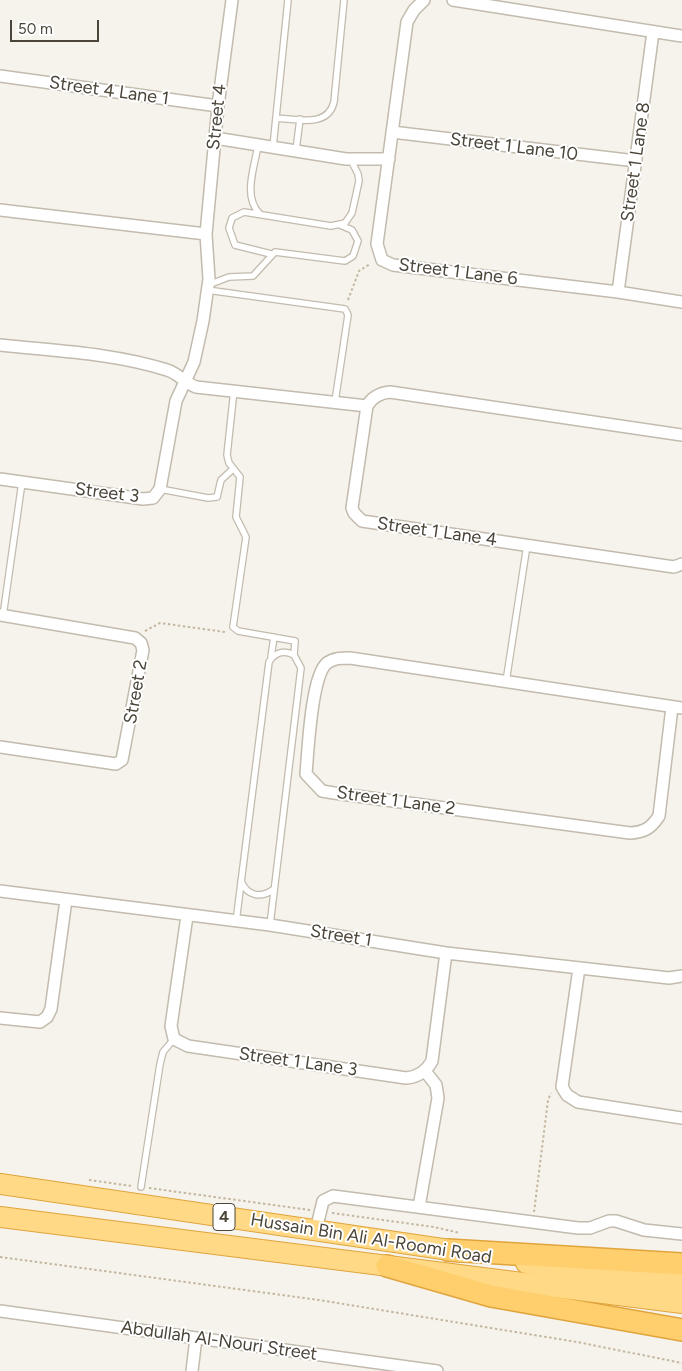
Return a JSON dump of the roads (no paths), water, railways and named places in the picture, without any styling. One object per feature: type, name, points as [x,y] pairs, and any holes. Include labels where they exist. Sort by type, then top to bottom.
[{"type":"highway","name":"Hussain Bin Ali Al-Roomi Road","points":[[0,1184],[318,1221],[448,1250],[576,1271],[682,1284]]},
{"type":"highway","name":"Hussain Bin Ali Al-Roomi Road","points":[[0,1217],[682,1302]]},
{"type":"highway","points":[[448,1250],[682,1264]]},
{"type":"highway","points":[[388,1266],[491,1296],[681,1330]]},
{"type":"street","name":"Street 4","points":[[183,382],[194,362],[208,287],[206,234],[218,106],[232,0]]},
{"type":"street","points":[[453,0],[682,36]]},
{"type":"street","name":"Street 1 Lane 6","points":[[421,1],[408,22],[377,244],[382,260],[393,265],[618,292],[682,302]]},
{"type":"street","name":"Street 1 Lane 8","points":[[618,292],[653,32]]},
{"type":"street","name":"Street 4 Lane 1","points":[[0,76],[218,106]]},
{"type":"street","name":"Street 1 Lane 10","points":[[392,132],[636,161]]},
{"type":"street","points":[[215,138],[351,159],[389,159]]},
{"type":"street","points":[[0,210],[206,234]]},
{"type":"street","points":[[0,345],[131,361],[169,370],[183,382],[196,387],[368,406],[375,397],[390,392],[682,435]]},
{"type":"street","name":"Street 3","points":[[0,479],[143,499],[153,498],[160,489],[176,401],[183,382]]},
{"type":"street","name":"Street 1 Lane 4","points":[[368,406],[352,508],[357,518],[362,521],[674,567],[682,564]]},
{"type":"street","name":"Street 2","points":[[0,747],[116,764],[122,760],[143,650],[141,643],[135,638],[2,616]]},
{"type":"street","name":"Street 1 Lane 2","points":[[336,658],[350,658],[677,708],[659,816],[653,826],[643,832],[620,831],[322,791],[306,774],[312,712],[320,672],[326,664],[336,658]]},
{"type":"street","name":"Street 1","points":[[0,890],[187,916],[270,925],[446,953],[669,978],[682,976]]},
{"type":"street","points":[[0,1018],[40,1022],[47,1017],[51,1009],[66,900]]},
{"type":"street","points":[[174,1039],[172,1026],[187,916]]},
{"type":"street","points":[[419,1207],[438,1098],[436,1085],[425,1071],[434,1055],[446,953]]},
{"type":"street","points":[[579,968],[562,1088],[567,1095],[578,1102],[682,1118]]},
{"type":"street","name":"Street 1 Lane 3","points":[[174,1039],[188,1046],[406,1078],[419,1075],[425,1071]]},
{"type":"street","points":[[318,1221],[324,1200],[329,1196],[584,1228],[616,1221],[644,1230],[682,1234]]},
{"type":"street","name":"Abdullah Al-Nouri Street","points":[[0,1311],[196,1338],[370,1366],[437,1371]]},
{"type":"street","points":[[192,1371],[196,1338]]},
{"type":"lane","points":[[273,146],[288,0]]},
{"type":"lane","points":[[276,118],[321,119],[327,116],[333,107],[344,0]]},
{"type":"lane","points":[[296,150],[300,119]]},
{"type":"lane","points":[[258,144],[250,193],[254,206],[260,214]]},
{"type":"lane","points":[[340,225],[350,217],[359,181],[351,159]]},
{"type":"lane","points":[[244,212],[331,226],[340,225],[352,230],[358,241],[353,256],[345,261],[280,251],[271,254],[240,248],[235,245],[231,238],[230,222],[236,214],[244,212]]},
{"type":"lane","points":[[208,287],[229,276],[253,276],[271,254]]},
{"type":"lane","points":[[208,287],[345,308],[348,315],[335,402]]},
{"type":"lane","points":[[234,390],[228,455],[241,481],[236,521],[246,537],[233,623],[236,630],[295,641],[294,655],[300,668],[270,925]]},
{"type":"lane","points":[[160,489],[208,498],[216,497],[221,480],[233,468]]},
{"type":"lane","points":[[2,616],[22,482]]},
{"type":"lane","points":[[506,682],[527,545]]},
{"type":"lane","points":[[236,922],[268,662],[271,658],[274,637]]},
{"type":"lane","points":[[271,658],[280,652],[294,655]]},
{"type":"lane","points":[[241,881],[247,891],[258,895],[264,895],[274,889]]},
{"type":"lane","points":[[141,1187],[160,1064],[163,1052],[174,1039]]}]
